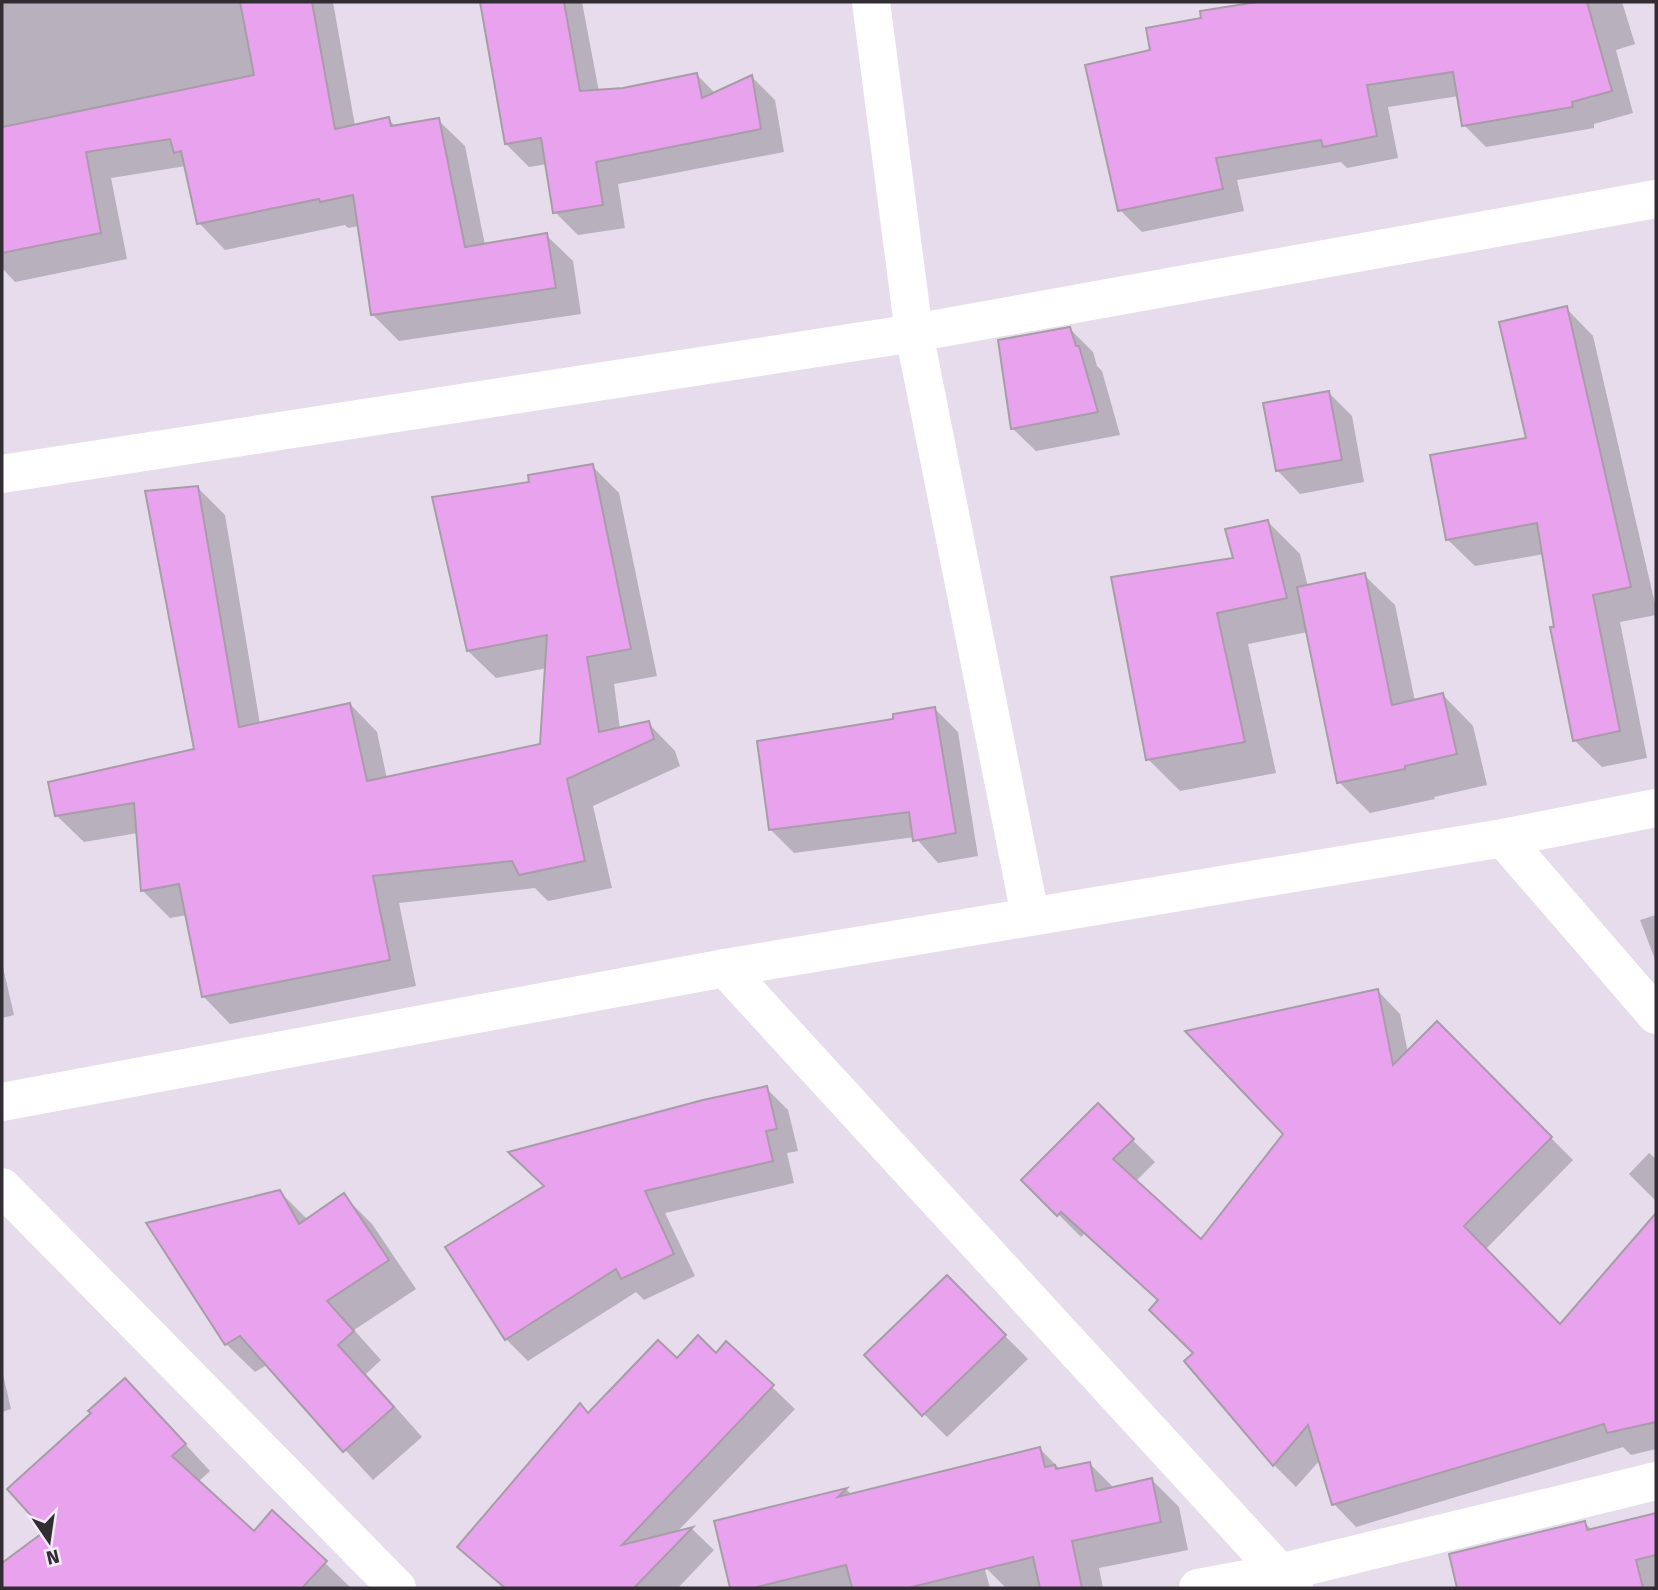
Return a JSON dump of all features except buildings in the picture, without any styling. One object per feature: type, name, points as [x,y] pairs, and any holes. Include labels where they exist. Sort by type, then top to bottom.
[{"type":"street","points":[[871,2],[914,333],[1030,915]]},
{"type":"street","points":[[2,474],[914,333],[1656,199]]},
{"type":"street","points":[[2,1102],[725,968],[1503,838],[1656,808]]},
{"type":"street","points":[[1503,838],[1656,1015]]},
{"type":"street","points":[[725,968],[1286,1581]]},
{"type":"street","points":[[2,1187],[397,1588]]},
{"type":"street","points":[[1198,1588],[1286,1581],[1656,1481]]}]
